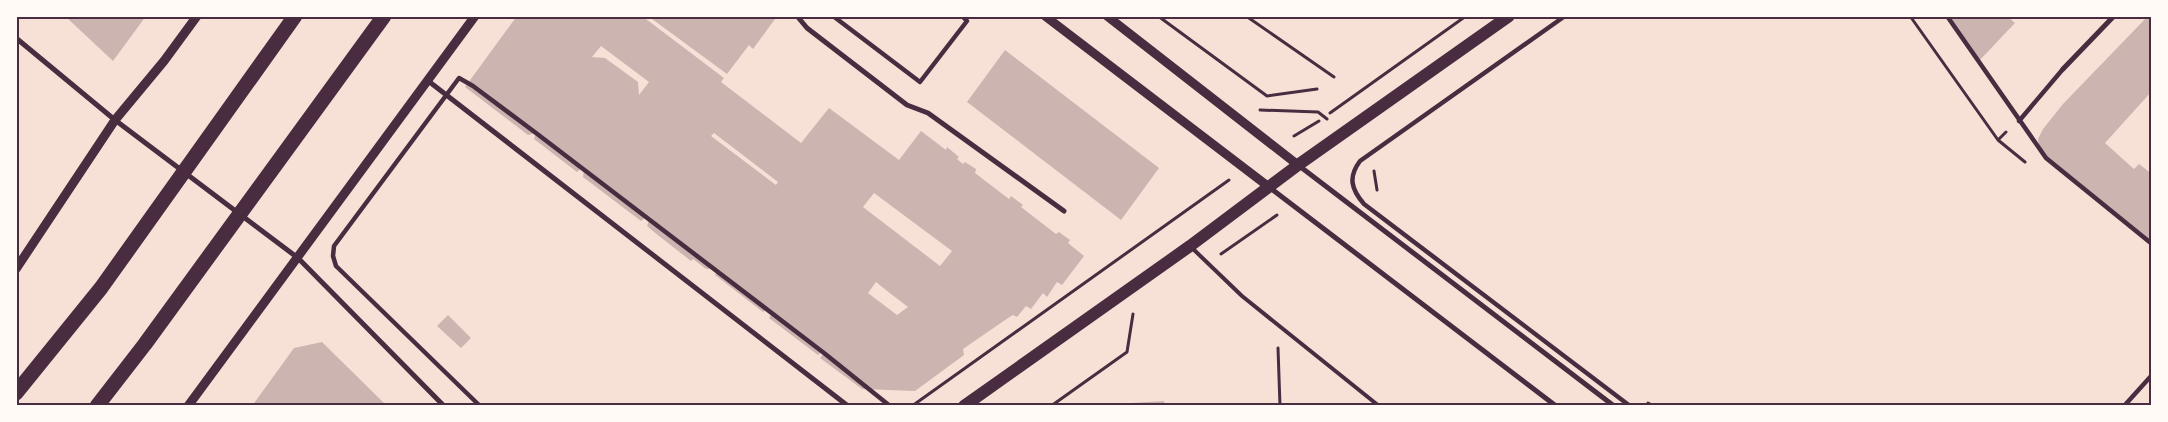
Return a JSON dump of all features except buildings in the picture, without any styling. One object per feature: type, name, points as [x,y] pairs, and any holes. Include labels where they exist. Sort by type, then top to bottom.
[{"type":"highway","points":[[16,393],[101,288],[295,16]]},
{"type":"highway","points":[[97,406],[145,344],[384,16]]},
{"type":"main road","points":[[964,406],[1190,246],[1298,165],[1509,16]]},
{"type":"street","points":[[16,269],[115,120],[164,61],[197,16]]},
{"type":"street","points":[[188,406],[475,16]]},
{"type":"street","points":[[797,16],[807,28],[907,105],[928,113],[1064,211]]},
{"type":"street","points":[[833,16],[920,82],[967,20],[962,16]]},
{"type":"street","points":[[1045,16],[1556,406]]},
{"type":"street","points":[[1107,16],[1298,165],[1614,406]]},
{"type":"street","points":[[1565,16],[1360,161],[1354,170],[1351,183],[1355,194],[1364,204],[1630,406]]},
{"type":"street","points":[[1947,16],[2046,158],[2152,244]]},
{"type":"street","points":[[2019,120],[2063,69],[2114,16]]},
{"type":"street","points":[[16,38],[115,120],[298,258],[444,406]]},
{"type":"street","points":[[480,406],[336,266],[333,256],[334,246],[459,78],[473,86],[824,352],[890,406]]},
{"type":"street","points":[[428,80],[848,406]]},
{"type":"street","points":[[2124,406],[2152,375]]},
{"type":"lane","points":[[1190,246],[1242,296],[1379,406]]},
{"type":"path","points":[[1158,16],[1267,96],[1317,89]]},
{"type":"path","points":[[1246,16],[1334,77]]},
{"type":"path","points":[[1276,148],[1324,117],[1466,16]]},
{"type":"path","points":[[912,406],[1245,168]]},
{"type":"path","points":[[1271,342],[1279,348],[1280,406]]}]
